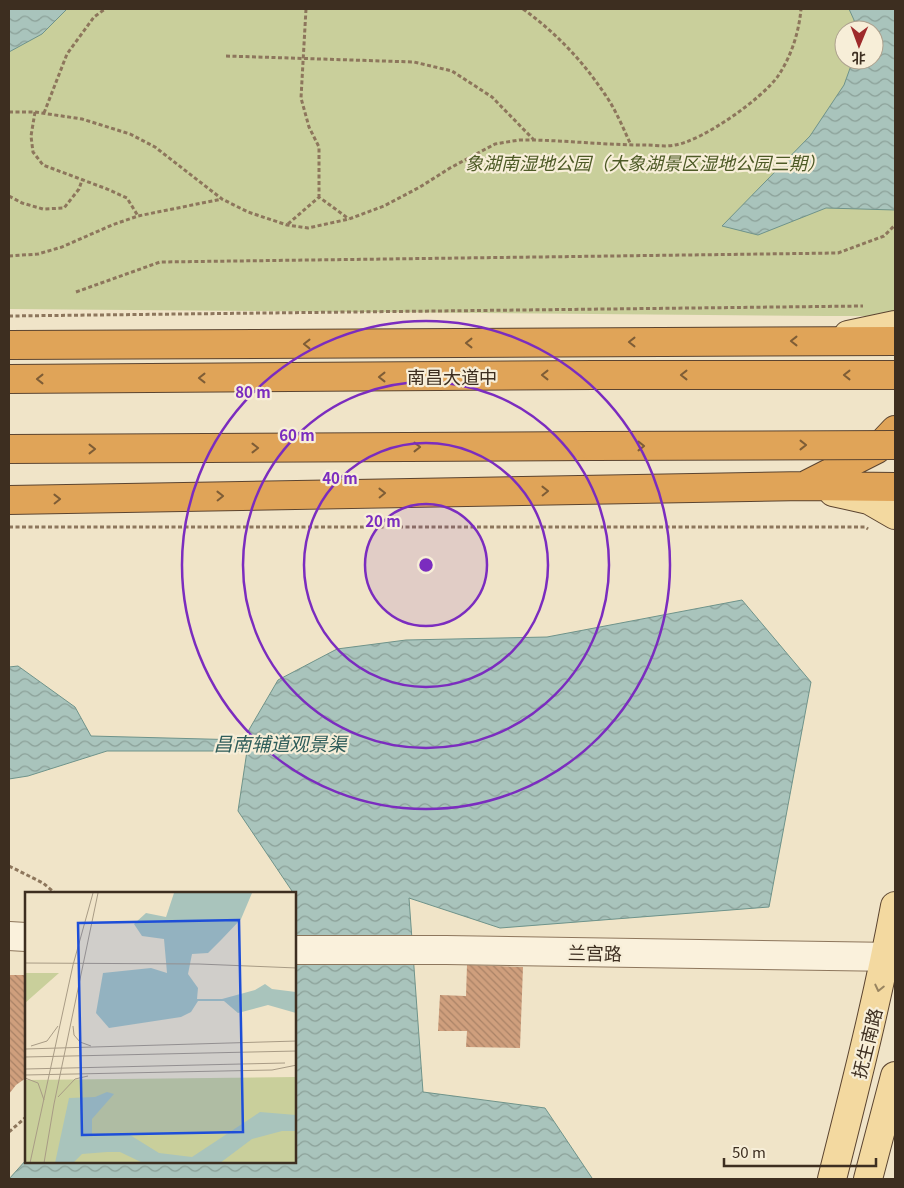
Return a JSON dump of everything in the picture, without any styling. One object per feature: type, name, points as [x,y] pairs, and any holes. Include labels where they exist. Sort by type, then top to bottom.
[{"type":"highway","points":[[823,341],[877,363],[895,381]]},
{"type":"highway","points":[[9,345],[895,341]]},
{"type":"highway","name":"南昌大道中","points":[[9,379],[895,375]]},
{"type":"highway","points":[[804,486],[877,449],[895,430]]},
{"type":"highway","points":[[9,449],[895,445]]},
{"type":"highway","points":[[9,456],[56,449]]},
{"type":"highway","points":[[9,500],[804,486],[895,487]]},
{"type":"main road","points":[[823,341],[895,325]]},
{"type":"main road","points":[[804,486],[869,500],[895,515]]},
{"type":"main road","name":"抚生南路","points":[[832,1179],[870,1026],[891,957],[895,906]]},
{"type":"main road","name":"抚生南路","points":[[868,1179],[895,1076]]},
{"type":"street","points":[[9,936],[25,937]]},
{"type":"street","name":"兰宫路","points":[[296,950],[446,950],[891,957]]},
{"type":"path","points":[[44,113],[67,54],[94,17],[105,9]]},
{"type":"path","points":[[287,225],[319,197],[319,147],[309,127],[301,98],[306,9]]},
{"type":"path","points":[[523,9],[540,21],[577,56],[606,94],[632,145]]},
{"type":"path","points":[[9,112],[35,112],[82,119],[130,134],[155,147],[222,199],[248,212],[287,225],[308,228],[349,219],[384,206],[495,144],[534,140],[632,145],[675,145],[695,140],[758,97],[778,77],[794,43],[802,9]]},
{"type":"path","points":[[226,56],[414,62],[452,71],[492,97],[534,140]]},
{"type":"path","points":[[35,112],[31,136],[33,152],[43,165],[127,198],[138,216]]},
{"type":"path","points":[[9,196],[22,203],[43,208],[64,208],[79,189],[82,180]]},
{"type":"path","points":[[319,197],[349,219]]},
{"type":"path","points":[[9,256],[38,254],[62,247],[138,216],[222,199]]},
{"type":"path","points":[[76,292],[160,262],[838,253],[884,236],[895,225]]},
{"type":"path","points":[[9,316],[872,306]]},
{"type":"path","points":[[9,528],[865,528],[872,531]]},
{"type":"path","points":[[9,866],[43,883],[54,892]]},
{"type":"path","points":[[9,1132],[25,1118]]},
{"type":"green space","name":"象湖南湿地公园（大象湖景区湿地公园三期）","points":[[9,9],[895,9],[895,316],[9,309]]},
{"type":"water","points":[[9,9],[67,9],[42,34],[9,52]]},
{"type":"water","points":[[849,9],[895,9],[895,210],[826,208],[758,235],[722,226],[810,136],[844,85],[849,70],[884,70],[884,20],[854,20]]},
{"type":"water","name":"昌南辅道观景渠","points":[[742,600],[811,682],[769,907],[500,928],[409,898],[423,1092],[545,1108],[592,1178],[9,1179],[25,1161],[25,1163],[296,1163],[296,892],[292,892],[238,811],[247,751],[107,751],[28,776],[9,779],[9,667],[18,666],[75,707],[91,736],[243,740],[278,680],[337,649],[406,640],[547,637]]},
{"type":"building","points":[[467,965],[523,967],[520,1048],[466,1047],[467,1031],[438,1031],[440,995],[466,996]]},
{"type":"building","points":[[9,975],[25,975],[25,1079],[16,1085],[9,1094]]}]
